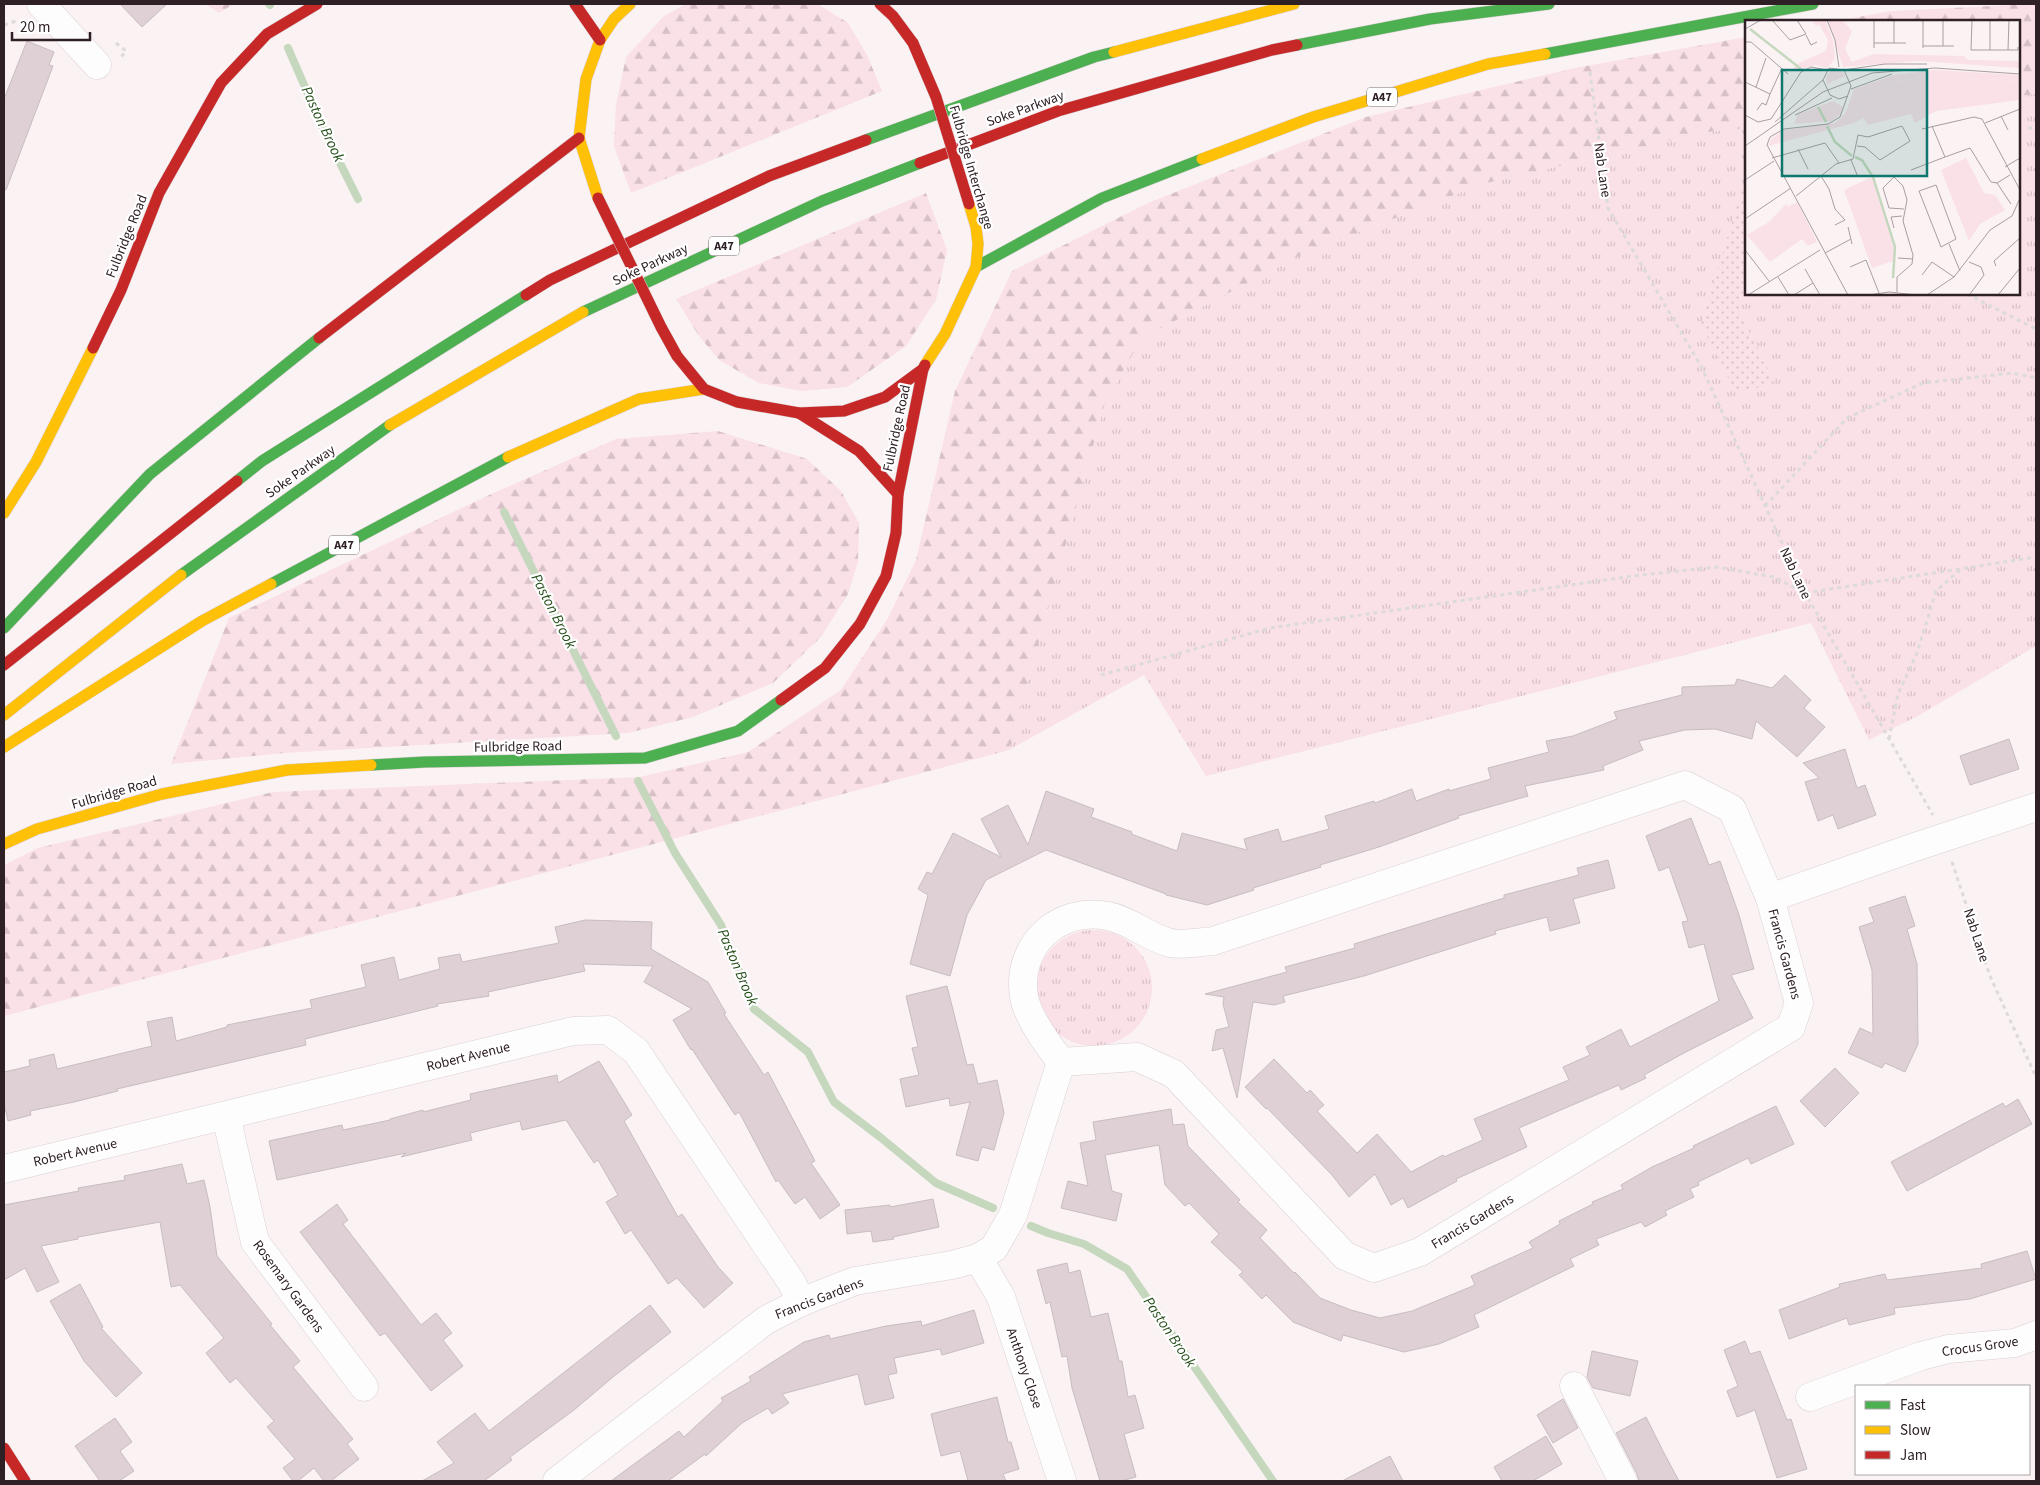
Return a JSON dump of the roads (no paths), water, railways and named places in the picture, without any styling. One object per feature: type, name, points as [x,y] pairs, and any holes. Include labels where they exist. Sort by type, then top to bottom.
[{"type":"main road","name":"Fulbridge Road","points":[[4,513],[36,462],[82,372],[121,290],[159,193],[221,83],[267,34],[317,4]]},
{"type":"main road","points":[[574,4],[600,40]]},
{"type":"main road","name":"Fulbridge Interchange","points":[[630,4],[614,18],[600,40],[586,79],[579,138],[598,198],[660,327],[677,356],[704,389],[738,402],[799,413],[844,411],[885,397],[923,369],[945,334],[976,267],[978,244],[976,227],[936,97],[913,43],[893,16],[880,4]]},
{"type":"main road","name":"Soke Parkway","points":[[4,665],[262,461],[550,280],[778,173],[1094,57],[1294,4]]},
{"type":"main road","name":"Soke Parkway","points":[[4,715],[203,558],[389,426],[582,312],[822,201],[1058,111],[1272,50],[1430,19],[1549,4]]},
{"type":"main road","name":"A47","points":[[976,267],[1102,198],[1313,117],[1488,64],[1813,4]]},
{"type":"main road","points":[[4,628],[150,474],[343,319],[579,138]]},
{"type":"main road","name":"Fulbridge Road","points":[[4,844],[37,829],[162,794],[287,770],[425,762],[645,758],[738,731],[824,668],[860,624],[886,576],[896,533],[898,494],[923,369]]},
{"type":"main road","name":"A47","points":[[4,747],[202,621],[512,455],[639,399],[704,389]]},
{"type":"main road","name":"Fulbridge Road","points":[[799,413],[859,452],[898,494]]},
{"type":"main road","points":[[4,1448],[25,1481]]},
{"type":"street","points":[[41,4],[97,65]]},
{"type":"street","name":"Francis Gardens","points":[[1685,786],[1732,809],[1770,898],[1799,1003],[1791,1027],[1420,1252],[1374,1268],[1346,1256],[1174,1074],[1137,1056],[1060,1062],[1046,1042],[1024,997],[1022,973],[1031,948],[1047,930],[1067,919],[1088,915],[1108,916],[1129,923],[1168,943],[1213,941],[1685,786]]},
{"type":"street","name":"Francis Gardens","points":[[1770,898],[2036,807]]},
{"type":"street","name":"Robert Avenue","points":[[4,1169],[573,1031],[608,1030],[636,1051],[792,1283],[801,1302]]},
{"type":"street","name":"Francis Gardens","points":[[557,1481],[766,1320],[801,1302],[855,1281],[952,1265],[978,1258],[994,1248],[1013,1214],[1060,1062]]},
{"type":"street","name":"Rosemary Gardens","points":[[226,1116],[255,1242],[364,1387]]},
{"type":"street","name":"Anthony Close","points":[[978,1258],[1001,1297],[1062,1481]]},
{"type":"street","name":"Crocus Grove","points":[[1810,1397],[1921,1356],[1948,1350],[2014,1344],[2036,1335]]},
{"type":"street","points":[[1574,1386],[1623,1481]]},
{"type":"waterway","name":"Paston Brook","points":[[288,48],[325,133],[358,199]]},
{"type":"waterway","name":"Paston Brook","points":[[504,512],[616,736]]},
{"type":"waterway","name":"Paston Brook","points":[[638,781],[675,853],[721,925],[754,1009],[808,1052],[834,1102],[936,1183],[993,1208]]},
{"type":"waterway","name":"Paston Brook","points":[[1031,1226],[1084,1244],[1127,1269],[1273,1481]]}]
